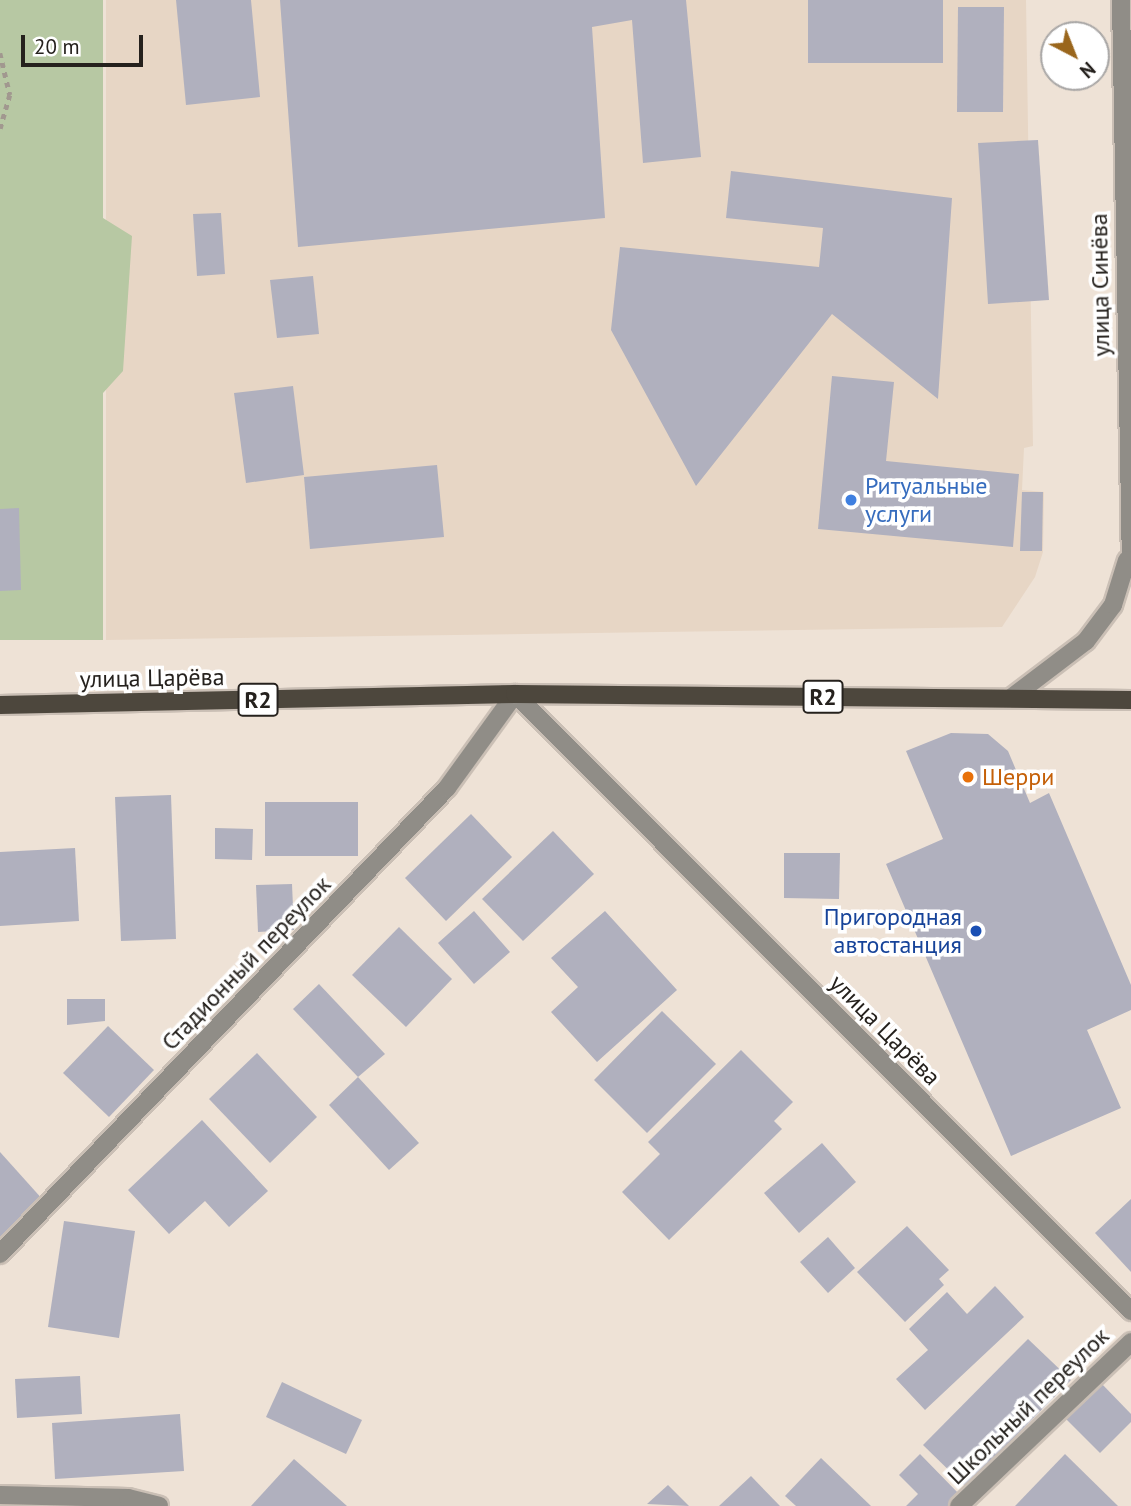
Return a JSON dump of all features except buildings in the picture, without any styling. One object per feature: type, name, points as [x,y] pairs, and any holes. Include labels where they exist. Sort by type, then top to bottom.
[{"type":"main road","name":"улица Царёва","points":[[0,705],[515,694],[1131,700]]},
{"type":"street","name":"улица Синёва","points":[[1011,698],[1086,641],[1113,605],[1129,564],[1121,0]]},
{"type":"street","name":"Стадионный переулок","points":[[0,1254],[447,788],[515,694]]},
{"type":"street","name":"улица Царёва","points":[[515,694],[1131,1311]]},
{"type":"street","name":"Школьный переулок","points":[[959,1506],[1131,1342]]},
{"type":"street","points":[[0,1495],[128,1498],[159,1506]]},
{"type":"path","points":[[0,53],[10,95],[0,129]]},
{"type":"shaded area","points":[[106,0],[1026,0],[1033,446],[1024,448],[1022,490],[1044,492],[1043,552],[1035,577],[1002,627],[106,640]]},
{"type":"green space","points":[[0,0],[103,0],[103,218],[132,236],[123,371],[103,393],[103,640],[0,640]]},
{"type":"place","name":"Ритуальные услуги","points":[[851,500]]},
{"type":"place","name":"Шерри","points":[[968,777]]},
{"type":"place","name":"Пригородная автостанция","points":[[976,931]]}]
